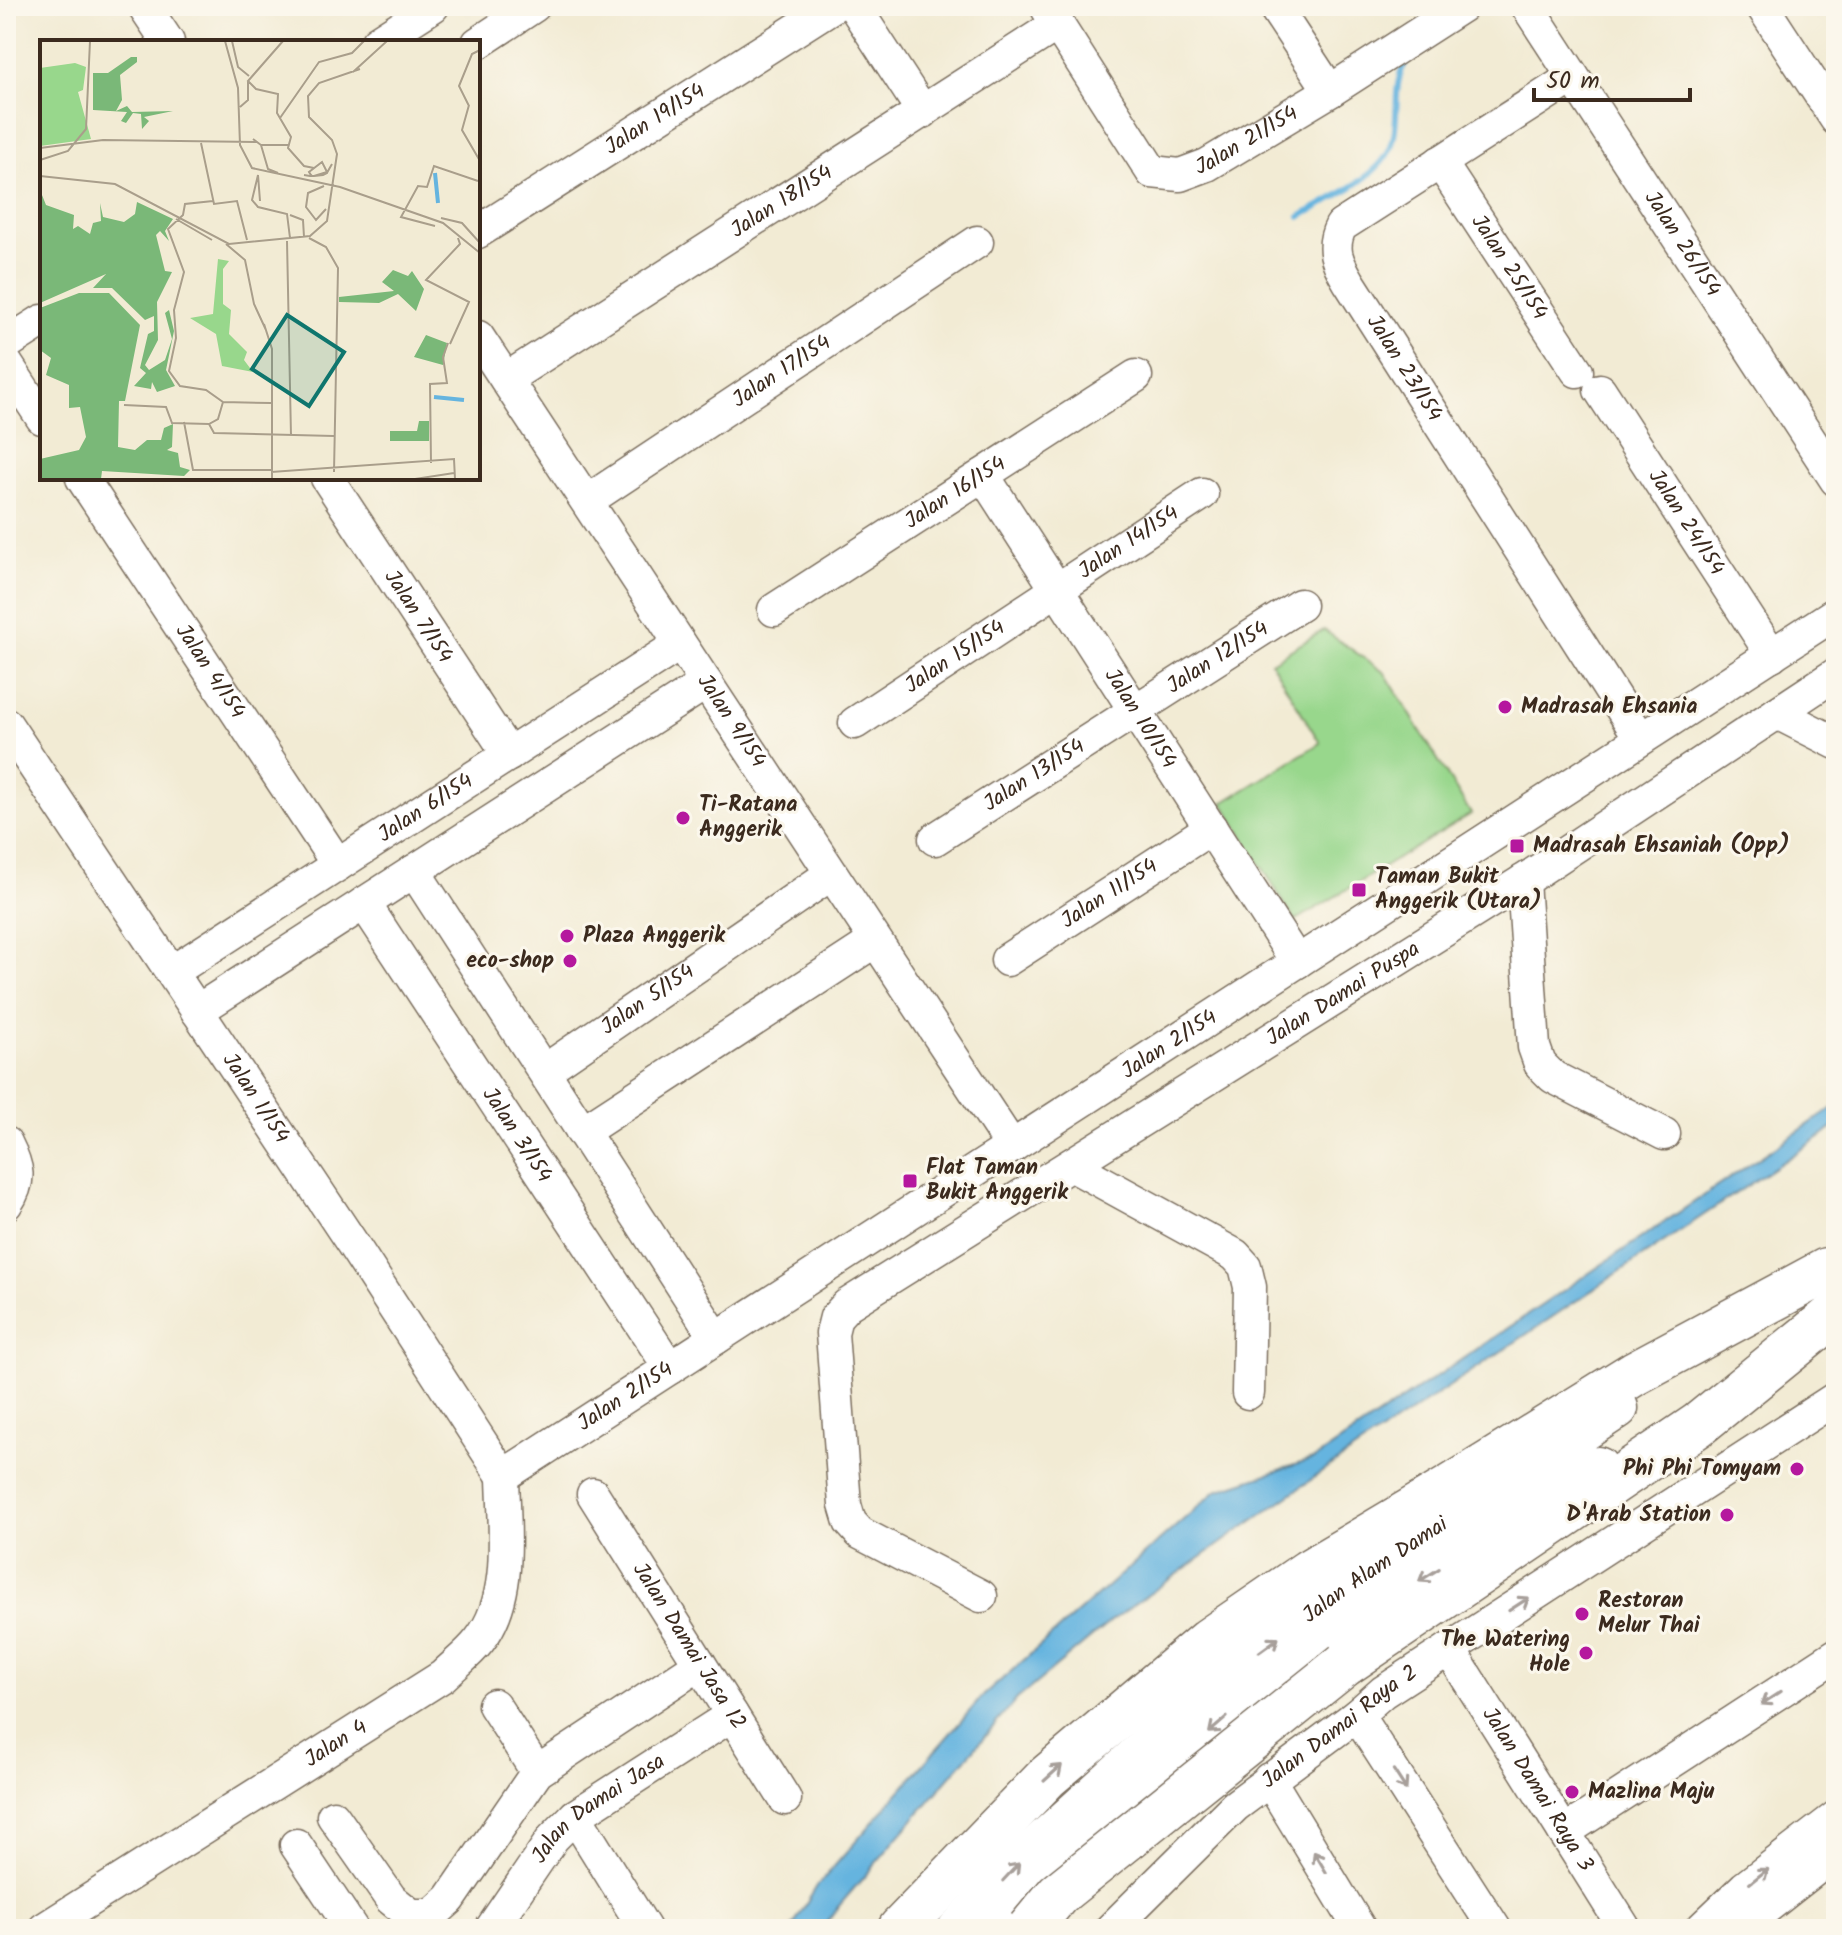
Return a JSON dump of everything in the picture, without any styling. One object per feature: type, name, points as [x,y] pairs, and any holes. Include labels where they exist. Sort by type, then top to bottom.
[{"type":"highway","points":[[900,1929],[1047,1777],[1209,1640],[1308,1572],[1635,1373],[1834,1289]]},
{"type":"highway","points":[[1029,1929],[1058,1894],[1345,1664],[1698,1425],[1834,1289]]},
{"type":"main road","name":"Jalan Alam Damai","points":[[998,1929],[1050,1872],[1233,1712],[1393,1597],[1566,1488],[1834,1289]]},
{"type":"main road","name":"Jalan Alam Damai","points":[[958,1929],[1021,1861],[1209,1690],[1348,1587],[1834,1289]]},
{"type":"main road","points":[[1053,1929],[1086,1883],[1100,1826]]},
{"type":"street","points":[[144,6],[167,40]]},
{"type":"street","points":[[480,42],[534,6]]},
{"type":"street","name":"Jalan 19/154","points":[[480,231],[833,6]]},
{"type":"street","points":[[854,6],[923,112]]},
{"type":"street","points":[[1274,6],[1330,91]]},
{"type":"street","name":"Jalan 21/154","points":[[1052,15],[1152,172],[1180,175],[1207,165],[1462,6]]},
{"type":"street","name":"Jalan 26/154","points":[[1527,6],[1836,480]]},
{"type":"street","points":[[1762,6],[1836,119]]},
{"type":"street","name":"Jalan 18/154","points":[[506,379],[923,112],[1052,15]]},
{"type":"street","points":[[380,40],[415,19]]},
{"type":"street","name":"Jalan 23/154","points":[[1573,77],[1341,226],[1333,241],[1338,263],[1641,739]]},
{"type":"street","name":"Jalan 25/154","points":[[1440,162],[1588,380]]},
{"type":"street","name":"Jalan 17/154","points":[[587,501],[977,242]]},
{"type":"street","points":[[6,344],[40,322]]},
{"type":"street","name":"Jalan 9/154","points":[[480,340],[1012,1147]]},
{"type":"street","points":[[6,363],[40,415]]},
{"type":"street","name":"Jalan 16/154","points":[[774,610],[1136,376]]},
{"type":"street","name":"Jalan 24/154","points":[[1588,380],[1772,655]]},
{"type":"street","name":"Jalan 10/154","points":[[983,475],[1024,527],[1091,650],[1134,710],[1297,962]]},
{"type":"street","name":"Jalan 4/154","points":[[83,480],[338,865]]},
{"type":"street","name":"Jalan 7/154","points":[[328,480],[509,755]]},
{"type":"street","name":"Jalan 14/154","points":[[1058,592],[1202,494]]},
{"type":"street","name":"Jalan 15/154","points":[[855,723],[1058,592]]},
{"type":"street","name":"Jalan 12/154","points":[[1134,710],[1300,605]]},
{"type":"street","name":"Jalan 2/154","points":[[503,1476],[1836,613]]},
{"type":"street","name":"Jalan 6/154","points":[[172,972],[680,644]]},
{"type":"street","name":"Jalan Damai Puspa","points":[[981,1596],[860,1533],[850,1522],[845,1505],[832,1333],[836,1317],[847,1305],[1523,881],[1836,674]]},
{"type":"street","points":[[197,1011],[706,683]]},
{"type":"street","name":"Jalan 13/154","points":[[935,839],[1134,710]]},
{"type":"street","points":[[1777,713],[1836,743]]},
{"type":"street","name":"Jalan 1/154","points":[[6,724],[503,1476]]},
{"type":"street","name":"Jalan 11/154","points":[[1007,960],[1211,828]]},
{"type":"street","points":[[414,871],[716,1338]]},
{"type":"street","name":"Jalan 5/154","points":[[544,1071],[831,874]]},
{"type":"street","points":[[1523,881],[1534,1047],[1540,1064],[1553,1077],[1664,1134]]},
{"type":"street","name":"Jalan 3/154","points":[[364,903],[670,1368]]},
{"type":"street","points":[[582,1132],[875,941]]},
{"type":"street","points":[[6,1144],[15,1162],[18,1181],[6,1204]]},
{"type":"street","points":[[1071,1165],[1235,1255],[1245,1266],[1250,1287],[1248,1393]]},
{"type":"street","name":"Jalan Damai Raya 2","points":[[1111,1929],[1235,1806],[1383,1692],[1836,1398]]},
{"type":"street","name":"Jalan 4","points":[[44,1929],[443,1676],[480,1640],[501,1598],[503,1476]]},
{"type":"street","name":"Jalan Damai Jasa 12","points":[[593,1494],[785,1799]]},
{"type":"street","name":"Jalan Damai Raya 3","points":[[1449,1649],[1625,1929]]},
{"type":"street","points":[[1564,1832],[1836,1655]]},
{"type":"street","points":[[333,1816],[391,1899],[411,1915],[432,1915],[450,1899],[537,1772],[700,1664]]},
{"type":"street","points":[[494,1705],[537,1772]]},
{"type":"street","name":"Jalan Damai Jasa","points":[[491,1929],[553,1838],[575,1816],[732,1715]]},
{"type":"street","points":[[1357,1715],[1495,1929]]},
{"type":"street","points":[[1269,1779],[1360,1929]]},
{"type":"street","points":[[575,1816],[645,1929]]},
{"type":"street","points":[[1701,1929],[1745,1887],[1836,1817]]},
{"type":"street","points":[[296,1845],[352,1929]]},
{"type":"street","points":[[1743,1929],[1836,1853]]},
{"type":"green space","points":[[1324,630],[1385,673],[1471,814],[1295,921],[1223,803],[1320,743],[1271,662]]},
{"type":"water","points":[[1836,1106],[1836,1126],[1322,1472],[1111,1621],[1017,1699],[837,1908],[823,1929],[791,1929],[817,1886],[982,1697],[1216,1491],[1316,1458]]},
{"type":"waterway","points":[[1300,217],[1366,177],[1387,156],[1395,133],[1399,78],[1408,59]]},
{"type":"place","name":"Madrasah Ehsania","points":[[1505,707]]},
{"type":"place","name":"Ti-Ratana Anggerik","points":[[683,818]]},
{"type":"place","name":"Madrasah Ehsaniah (Opp)","points":[[1517,846]]},
{"type":"place","name":"Taman Bukit Anggerik (Utara)","points":[[1359,890]]},
{"type":"place","name":"Plaza Anggerik","points":[[567,936]]},
{"type":"place","name":"eco-shop","points":[[570,961]]},
{"type":"place","name":"Flat Taman Bukit Anggerik","points":[[910,1181]]},
{"type":"place","name":"Phi Phi Tomyam","points":[[1797,1469]]},
{"type":"place","name":"D'Arab Station","points":[[1727,1515]]},
{"type":"place","name":"Restoran Melur Thai","points":[[1582,1614]]},
{"type":"place","name":"The Watering Hole","points":[[1586,1653]]},
{"type":"place","name":"Mazlina Maju","points":[[1572,1792]]}]
